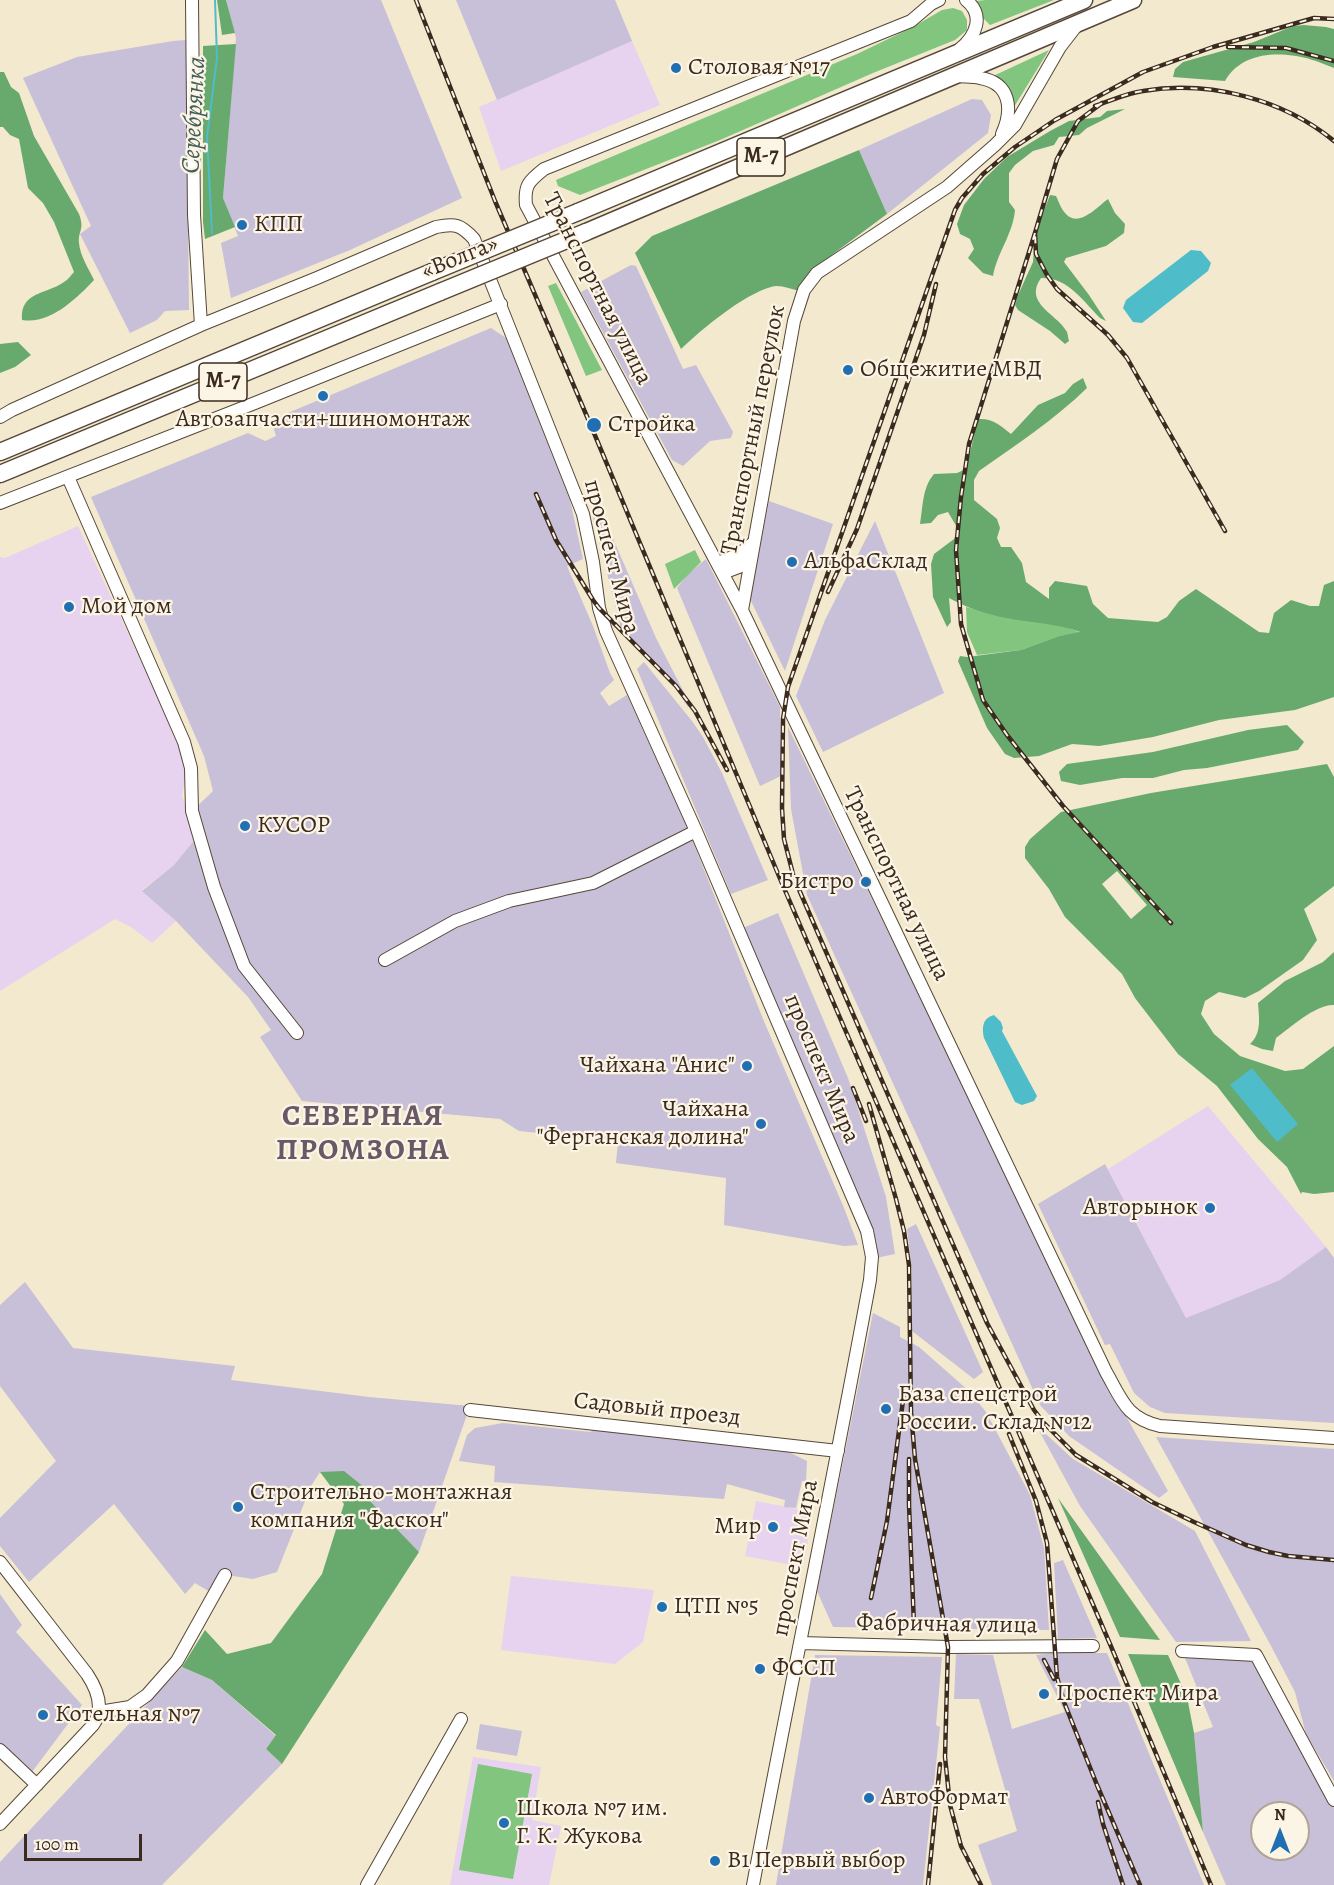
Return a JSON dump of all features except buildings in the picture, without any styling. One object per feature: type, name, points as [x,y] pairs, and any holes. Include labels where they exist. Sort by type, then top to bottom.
[{"type":"highway","name":"М-7","points":[[956,53],[1084,0]]},
{"type":"highway","name":"М-7","points":[[944,79],[1133,0]]},
{"type":"highway","name":"«Волга»","points":[[0,452],[956,53]]},
{"type":"highway","name":"«Волга»","points":[[0,474],[586,232],[944,79]]},
{"type":"street","points":[[192,0],[193,204],[201,325]]},
{"type":"street","name":"Транспортная улица","points":[[939,0],[911,21],[544,169],[530,180],[525,192],[526,205],[742,610],[1102,1364],[1130,1412],[1145,1423],[1160,1426],[1334,1438]]},
{"type":"street","points":[[956,53],[970,41],[976,27],[977,15],[973,5],[966,0]]},
{"type":"street","name":"Транспортный переулок","points":[[742,610],[794,321],[804,290],[817,273],[947,187],[1015,126],[1060,47],[1079,22]]},
{"type":"street","points":[[944,79],[984,79],[1002,88],[1009,112],[1008,122],[999,141]]},
{"type":"street","name":"проспект Мира","points":[[0,417],[201,325],[436,227],[447,224],[460,226],[474,239],[583,514],[599,608],[606,631],[696,831],[867,1231],[872,1257],[870,1280],[838,1451],[753,1885]]},
{"type":"street","points":[[1,503],[501,304]]},
{"type":"street","points":[[68,477],[184,742],[190,768],[192,811],[214,887],[244,966],[297,1033]]},
{"type":"street","points":[[720,568],[753,543]]},
{"type":"street","points":[[720,568],[739,567],[750,559]]},
{"type":"street","points":[[385,960],[455,921],[508,901],[593,883],[696,831]]},
{"type":"street","name":"Садовый проезд","points":[[470,1410],[838,1451]]},
{"type":"street","points":[[0,1562],[87,1674],[95,1687],[99,1712],[93,1725],[0,1824]]},
{"type":"street","points":[[99,1712],[130,1707],[147,1695],[177,1660],[225,1575]]},
{"type":"street","name":"Фабричная улица","points":[[800,1643],[948,1647],[1093,1646]]},
{"type":"street","points":[[1182,1651],[1256,1655],[1334,1800]]},
{"type":"street","points":[[367,1885],[461,1719]]},
{"type":"street","points":[[0,1750],[37,1785]]},
{"type":"shaded area","points":[[226,0],[381,0],[462,198],[350,250],[231,298],[221,243],[238,236],[223,198],[236,38]]},
{"type":"shaded area","points":[[456,0],[615,0],[632,41],[497,100]]},
{"type":"shaded area","points":[[186,40],[189,310],[165,311],[157,320],[130,333],[80,234],[91,226],[23,78],[77,57]]},
{"type":"shaded area","points":[[632,41],[660,105],[501,171],[479,107]]},
{"type":"shaded area","points":[[972,99],[982,100],[991,115],[988,133],[887,214],[859,150]]},
{"type":"shaded area","points":[[631,265],[636,266],[683,369],[696,365],[733,432],[731,438],[710,441],[683,466],[672,460],[581,292]]},
{"type":"shaded area","points":[[491,328],[506,338],[570,500],[583,559],[567,566],[614,680],[600,693],[609,706],[627,695],[690,834],[763,1019],[858,1245],[844,1246],[724,1225],[726,1178],[616,1163],[618,1141],[519,1131],[500,1119],[302,1101],[260,1037],[271,1030],[248,997],[176,921],[142,891],[174,865],[196,838],[188,815],[213,791],[204,756],[91,497],[248,433],[265,441],[276,436],[271,420]]},
{"type":"shaded area","points":[[769,501],[833,524],[785,671],[750,599]]},
{"type":"shaded area","points":[[602,513],[656,638],[691,706],[688,707],[669,678],[621,628],[593,517]]},
{"type":"shaded area","points":[[875,521],[944,693],[823,752],[796,696],[825,620]]},
{"type":"shaded area","points":[[78,526],[180,745],[187,769],[182,795],[196,838],[174,865],[142,890],[176,921],[152,943],[131,927],[115,919],[0,991],[0,557],[5,558]]},
{"type":"shaded area","points":[[706,559],[780,707],[781,776],[760,786],[677,588],[687,575]]},
{"type":"shaded area","points":[[644,662],[703,737],[722,773],[768,880],[731,894],[637,669]]},
{"type":"shaded area","points":[[788,727],[1113,1393],[1168,1491],[1159,1498],[1069,1436],[1040,1405],[807,895],[791,809]]},
{"type":"shaded area","points":[[778,913],[848,1078],[886,1197],[895,1254],[876,1258],[743,928]]},
{"type":"shaded area","name":"Авторынок","points":[[1208,1106],[1326,1247],[1280,1280],[1186,1318],[1108,1169]]},
{"type":"shaded area","points":[[1105,1164],[1186,1318],[1280,1280],[1326,1247],[1334,1258],[1334,1423],[1165,1413],[1150,1407],[1134,1393],[1110,1344],[1105,1345],[1038,1204]]},
{"type":"shaded area","points":[[916,1224],[983,1372],[974,1379],[912,1331],[912,1272],[907,1229]]},
{"type":"shaded area","points":[[25,1282],[73,1348],[235,1366],[231,1380],[369,1397],[470,1406],[419,1552],[371,1502],[365,1488],[320,1472],[311,1486],[277,1572],[253,1579],[220,1574],[210,1592],[195,1583],[185,1594],[114,1504],[29,1582],[0,1546],[0,1518],[56,1461],[0,1386],[0,1305]]},
{"type":"shaded area","points":[[873,1313],[900,1327],[900,1337],[919,1347],[969,1391],[986,1412],[1030,1495],[1044,1548],[1049,1630],[833,1627],[817,1591]]},
{"type":"shaded area","points":[[503,1423],[591,1432],[592,1430],[789,1452],[807,1461],[806,1481],[802,1481],[796,1508],[784,1507],[785,1500],[727,1484],[724,1499],[494,1482],[495,1466],[459,1461],[467,1435],[475,1428]]},
{"type":"shaded area","points":[[1036,1425],[1073,1459],[1195,1531],[1251,1641],[1176,1642],[1080,1506]]},
{"type":"shaded area","points":[[1156,1437],[1334,1449],[1334,1781],[1306,1734],[1295,1692]]},
{"type":"shaded area","points":[[756,1501],[813,1512],[803,1567],[745,1556]]},
{"type":"shaded area","points":[[1063,1560],[1097,1638],[1058,1639],[1054,1563]]},
{"type":"shaded area","points":[[511,1576],[654,1590],[643,1642],[615,1664],[501,1650]]},
{"type":"shaded area","points":[[0,1594],[22,1625],[16,1632],[82,1705],[32,1772],[0,1743]]},
{"type":"shaded area","points":[[1107,1653],[1204,1885],[992,1885],[978,1845],[1017,1831],[979,1699],[954,1699],[956,1654],[993,1655],[1012,1729],[1065,1712],[1036,1655]]},
{"type":"shaded area","points":[[815,1655],[942,1657],[936,1725],[940,1727],[923,1885],[776,1885]]},
{"type":"shaded area","points":[[1185,1658],[1254,1660],[1334,1808],[1334,1885],[1226,1885],[1203,1832],[1194,1733],[1213,1727]]},
{"type":"shaded area","points":[[182,1667],[212,1680],[276,1736],[266,1749],[282,1764],[162,1885],[0,1885],[0,1862]]},
{"type":"shaded area","points":[[480,1724],[522,1731],[517,1756],[476,1749]]},
{"type":"shaded area","name":"Школа №7 им. Г. К. Жукова","points":[[473,1757],[541,1767],[532,1820],[561,1826],[549,1885],[450,1885]]},
{"type":"green space","points":[[217,0],[226,0],[235,33],[222,35]]},
{"type":"green space","points":[[1054,0],[990,25],[981,16],[976,1]]},
{"type":"green space","points":[[953,8],[962,11],[967,20],[967,30],[955,40],[720,140],[580,195],[558,186],[556,180],[857,54],[942,10]]},
{"type":"green space","points":[[1304,25],[1334,29],[1334,68],[1316,61],[1279,54],[1254,58],[1243,63],[1225,81],[1173,77],[1175,69],[1183,62],[1254,42],[1293,26]]},
{"type":"green space","points":[[236,44],[223,198],[235,227],[205,239],[203,222],[203,46]]},
{"type":"green space","points":[[1049,50],[1014,107],[1012,100],[991,77]]},
{"type":"green space","points":[[0,72],[4,72],[11,87],[19,93],[34,136],[79,214],[80,248],[94,280],[62,309],[43,318],[32,320],[22,320],[25,304],[36,295],[65,281],[74,272],[54,222],[43,203],[28,188],[19,139],[0,127]]},
{"type":"green space","points":[[1125,109],[1087,128],[1079,135],[1059,137],[1054,145],[1033,151],[1015,165],[1009,173],[1009,202],[1015,210],[1014,219],[993,276],[983,273],[968,258],[974,249],[970,239],[960,234],[957,224],[964,205],[984,179],[1007,157],[1069,121],[1100,117],[1107,111]]},
{"type":"green space","points":[[859,150],[887,214],[817,266],[799,291],[778,286],[760,291],[724,313],[681,349],[635,253],[652,236]]},
{"type":"green space","points":[[1050,195],[1056,196],[1066,214],[1076,219],[1088,215],[1108,199],[1115,213],[1125,224],[1124,233],[1106,246],[1066,258],[1064,262],[1106,321],[1067,286],[1051,279],[1041,278],[1036,295],[1044,308],[1067,332],[1069,341],[1065,344],[1018,310],[1015,305],[1033,262],[1035,233]]},
{"type":"green space","points":[[556,283],[602,370],[586,376],[548,286]]},
{"type":"green space","points":[[18,342],[31,355],[15,367],[0,373],[0,344]]},
{"type":"green space","points":[[1083,378],[1087,388],[1021,442],[979,471],[974,480],[974,500],[997,519],[1000,528],[997,538],[1001,547],[1011,547],[1022,563],[1026,582],[1049,599],[1049,588],[1055,581],[1087,586],[1093,604],[1108,618],[1158,622],[1167,617],[1179,601],[1196,589],[1259,632],[1269,633],[1274,613],[1291,600],[1310,606],[1319,606],[1324,585],[1334,581],[1334,697],[1295,710],[1219,720],[1153,737],[1099,746],[1072,744],[1039,756],[1014,758],[1005,754],[987,728],[958,661],[960,656],[1021,650],[1059,636],[1080,632],[991,615],[949,598],[951,622],[947,627],[933,597],[931,564],[934,554],[954,539],[958,529],[948,512],[938,515],[931,523],[920,524],[924,498],[927,485],[934,474],[957,473],[966,469],[978,419],[992,421],[1011,434],[1038,405],[1065,393]]},
{"type":"green space","points":[[695,550],[701,562],[674,589],[665,564]]},
{"type":"green space","points":[[966,607],[1007,618],[1061,625],[1081,633],[1059,636],[1021,650],[977,655],[967,632]]},
{"type":"green space","points":[[1287,725],[1304,742],[1298,750],[1207,768],[1184,770],[1153,778],[1122,778],[1080,785],[1061,781],[1059,772],[1067,764],[1153,752],[1248,730]]},
{"type":"green space","points":[[1327,764],[1334,777],[1334,886],[1304,909],[1317,940],[1303,960],[1259,991],[1245,998],[1219,992],[1205,1001],[1201,1014],[1214,1034],[1240,1056],[1285,1071],[1303,1069],[1334,1046],[1334,1192],[1314,1194],[1302,1192],[1301,1194],[1287,1167],[1258,1139],[1217,1086],[1178,1054],[1135,998],[1122,974],[1065,917],[1049,889],[1025,858],[1025,847],[1030,839],[1061,812],[1151,793]],"holes":[[[1117,871],[1147,905],[1131,919],[1102,884]]]},
{"type":"green space","points":[[1334,952],[1334,1005],[1311,1012],[1276,1038],[1273,1051],[1250,1044],[1258,1030],[1258,1003],[1285,981],[1323,962]]},
{"type":"green space","points":[[344,1471],[365,1488],[371,1502],[419,1552],[282,1764],[266,1749],[276,1735],[212,1680],[182,1667],[205,1630],[227,1654],[271,1643],[322,1574],[344,1504],[320,1472]]},
{"type":"green space","points":[[1058,1498],[1160,1640],[1120,1637]]},
{"type":"green space","points":[[1128,1654],[1168,1655],[1187,1697],[1194,1733],[1203,1832]]},
{"type":"green space","points":[[478,1764],[532,1774],[513,1879],[459,1870]]},
{"type":"water","points":[[1191,250],[1201,251],[1211,263],[1208,271],[1142,323],[1133,322],[1123,308],[1126,300]]},
{"type":"water","points":[[994,1015],[1001,1022],[1002,1031],[1037,1096],[1034,1101],[1022,1105],[1015,1102],[984,1038],[984,1024],[987,1018]]},
{"type":"water","points":[[1252,1068],[1298,1124],[1277,1142],[1230,1085]]},
{"type":"waterway","name":"Серебрянка","points":[[212,233],[207,137],[217,58],[215,0]]},
{"type":"railway","points":[[416,0],[495,201],[781,881],[1110,1644],[1211,1885]]},
{"type":"railway","points":[[1334,19],[1314,18],[1213,47],[1143,72],[1055,120],[1015,147],[983,174],[962,198],[955,210],[788,687],[783,719],[782,808],[784,839],[794,878],[987,1323],[1034,1410],[1076,1455],[1152,1502],[1246,1545],[1288,1556],[1334,1560]]},
{"type":"railway","points":[[1228,47],[1286,48],[1334,61]]},
{"type":"railway","points":[[1095,106],[1143,91],[1168,88],[1219,91],[1269,104],[1314,126],[1334,141]]},
{"type":"railway","points":[[1102,103],[1078,121],[1057,159],[1035,233],[1036,254],[1057,289],[1108,335],[1127,358],[1225,531]]},
{"type":"railway","points":[[1035,233],[969,444],[956,550],[961,624],[983,700],[1007,735],[1063,806],[1171,923]]},
{"type":"railway","points":[[828,592],[857,529],[924,335],[936,284]]},
{"type":"railway","points":[[536,494],[556,540],[593,600],[676,686],[695,711],[727,770]]},
{"type":"railway","points":[[853,1088],[866,1121]]},
{"type":"railway","points":[[869,1104],[904,1231],[909,1265],[911,1412],[915,1459],[948,1647],[945,1757],[950,1805],[961,1846],[981,1885]]},
{"type":"railway","points":[[871,1598],[887,1521],[904,1393]]},
{"type":"railway","points":[[1009,1434],[1036,1501],[1047,1543],[1057,1677],[1064,1702],[1140,1885]]},
{"type":"railway","points":[[909,1459],[914,1625]]},
{"type":"railway","points":[[1044,1660],[1054,1679]]},
{"type":"railway","points":[[928,1885],[940,1764]]},
{"type":"railway","points":[[1098,1802],[1123,1885]]},
{"type":"place","name":"Столовая №17","points":[[676,68]]},
{"type":"place","name":"КПП","points":[[242,225]]},
{"type":"place","name":"Общежитие МВД","points":[[848,370]]},
{"type":"place","name":"Автозапчасти+шиномонтаж","points":[[323,396]]},
{"type":"place","name":"Стройка","points":[[594,425]]},
{"type":"place","name":"АльфаСклад","points":[[792,562]]},
{"type":"place","name":"Мой дом","points":[[69,607]]},
{"type":"place","name":"КУСОР","points":[[245,826]]},
{"type":"place","name":"Бистро","points":[[866,882]]},
{"type":"place","name":"Чайхана \"Анис\"","points":[[747,1066]]},
{"type":"place","name":"Чайхана \"Ферганская долина\"","points":[[761,1124]]},
{"type":"place","name":"Авторынок","points":[[1210,1208]]},
{"type":"place","name":"База спецстрой России. Склад №12","points":[[886,1409]]},
{"type":"place","name":"Строительно-монтажная компания \"Фаскон\"","points":[[238,1507]]},
{"type":"place","name":"Мир","points":[[773,1527]]},
{"type":"place","name":"ЦТП №5","points":[[662,1607]]},
{"type":"place","name":"ФССП","points":[[760,1669]]},
{"type":"place","name":"Проспект Мира","points":[[1044,1694]]},
{"type":"place","name":"Котельная №7","points":[[43,1715]]},
{"type":"place","name":"АвтоФормат","points":[[869,1798]]},
{"type":"place","name":"Школа №7 им. Г. К. Жукова","points":[[504,1823]]},
{"type":"place","name":"B1 Первый выбор","points":[[715,1861]]},
{"type":"district","name":"СЕВЕРНАЯ ПРОМЗОНА","points":[[363,1135]]}]
